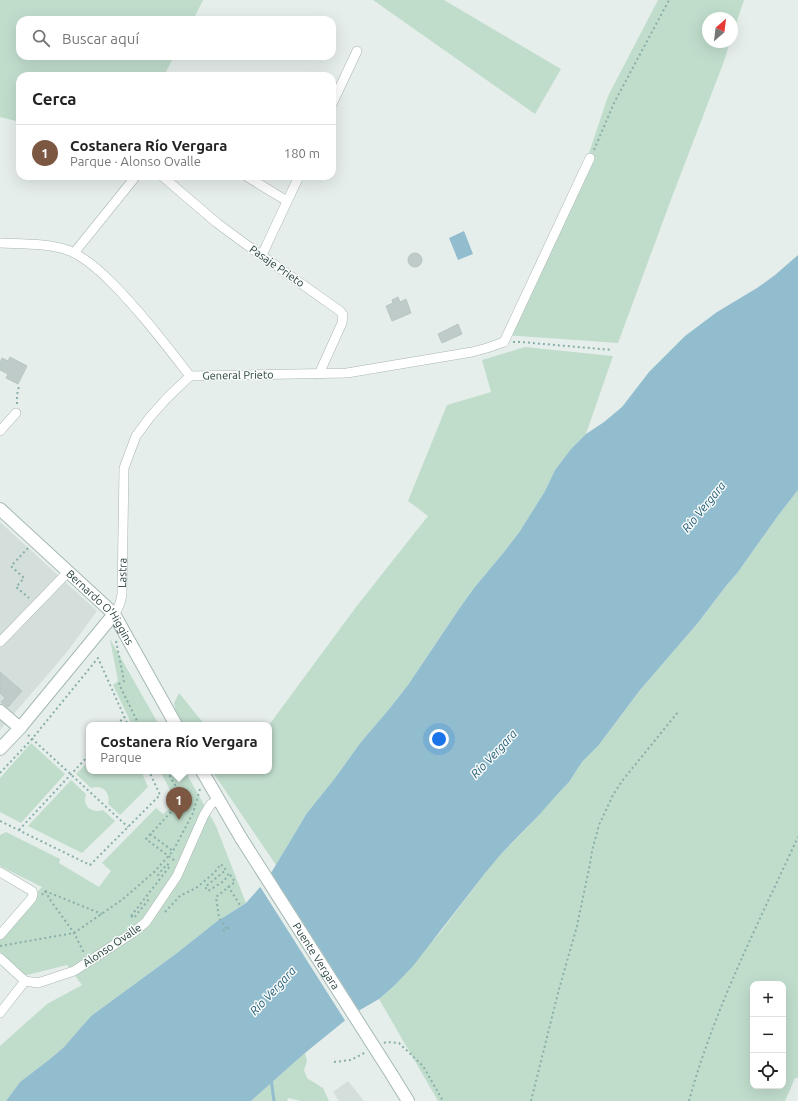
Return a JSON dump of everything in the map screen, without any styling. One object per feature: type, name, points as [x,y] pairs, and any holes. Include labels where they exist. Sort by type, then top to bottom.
[{"type":"main road","name":"Bernardo O'Higgins","points":[[0,508],[114,614],[174,722]]},
{"type":"main road","name":"Lastra","points":[[0,749],[20,728],[114,614]]},
{"type":"main road","points":[[0,711],[20,728]]},
{"type":"main road","points":[[205,774],[219,799]]},
{"type":"main road","name":"Puente Vergara","points":[[219,799],[241,838],[408,1101]]},
{"type":"street","points":[[336,96],[357,51]]},
{"type":"street","points":[[504,342],[590,158]]},
{"type":"street","points":[[74,253],[133,180]]},
{"type":"street","name":"Pasaje Prieto","points":[[167,180],[217,223],[342,313],[342,323],[319,374]]},
{"type":"street","points":[[253,180],[287,201]]},
{"type":"street","points":[[262,256],[297,180]]},
{"type":"street","name":"General Prieto","points":[[0,243],[59,248],[74,253],[85,259],[118,289],[190,376],[319,374],[347,372],[456,354],[487,348],[504,342]]},
{"type":"street","name":"Lastra","points":[[114,614],[121,602],[122,594],[124,468],[136,436],[167,398],[190,376]]},
{"type":"street","points":[[0,431],[16,413]]},
{"type":"street","points":[[0,642],[68,572]]},
{"type":"street","name":"Alonso Ovalle","points":[[26,981],[38,983],[74,971],[134,932],[146,922],[179,871],[204,815],[211,804],[219,799]]},
{"type":"street","points":[[0,872],[32,891],[36,891],[32,898],[0,935]]},
{"type":"street","points":[[0,958],[26,981],[0,1013]]},
{"type":"path","points":[[590,158],[614,103],[669,0]]},
{"type":"path","points":[[504,342],[521,342],[612,350]]},
{"type":"path","points":[[17,403],[19,386]]},
{"type":"path","points":[[34,540],[11,566],[24,578],[16,587],[36,604]]},
{"type":"path","points":[[116,639],[124,682],[119,684],[138,722]]},
{"type":"path","points":[[0,773],[32,739],[98,658],[127,722]]},
{"type":"path","points":[[532,1101],[578,918],[592,850],[599,825],[605,810],[622,781],[678,712]]},
{"type":"path","points":[[120,722],[125,717]]},
{"type":"path","points":[[20,728],[128,827]]},
{"type":"path","points":[[19,830],[86,758]]},
{"type":"path","points":[[0,821],[90,865],[160,795],[150,774]]},
{"type":"path","points":[[168,856],[146,839],[183,799],[169,774]]},
{"type":"path","points":[[0,946],[74,933],[124,899],[154,872],[173,851],[193,813],[204,774]]},
{"type":"path","points":[[150,834],[173,851]]},
{"type":"path","points":[[689,1101],[706,1045],[721,1005],[798,837]]},
{"type":"path","points":[[131,916],[170,866],[167,864],[158,875],[154,872]]},
{"type":"path","points":[[157,906],[164,913],[180,896],[196,888],[214,873],[221,864],[226,870],[205,887],[208,891],[224,881],[229,874],[235,882],[216,897],[219,918],[227,929]]},
{"type":"path","points":[[228,886],[240,905]]},
{"type":"path","points":[[36,891],[45,891],[102,914]]},
{"type":"path","points":[[45,891],[74,933],[88,962]]},
{"type":"path","points":[[223,931],[231,927]]},
{"type":"shaded area","points":[[0,522],[97,611],[67,652],[0,730]]},
{"type":"shaded area","points":[[348,1081],[364,1101],[339,1101],[333,1092]]},
{"type":"green space","points":[[0,0],[203,0],[195,16],[16,16],[16,60],[172,60],[166,72],[16,72],[16,121],[0,117]]},
{"type":"green space","points":[[373,0],[444,0],[561,69],[535,114]]},
{"type":"green space","points":[[658,0],[744,0],[738,18],[738,12],[702,12],[702,48],[728,48],[618,343],[503,335],[589,153],[608,96]]},
{"type":"green space","points":[[525,347],[613,356],[586,434],[571,449],[555,470],[545,491],[520,531],[474,588],[408,685],[361,742],[307,813],[276,865],[214,774],[272,774],[271,722],[356,607],[428,516],[408,501],[447,405],[491,392],[482,360]]},
{"type":"green space","points":[[798,490],[798,1078],[795,1078],[785,1101],[438,1101],[379,999],[394,986],[442,930],[502,853],[569,782],[582,762],[598,746],[640,690],[697,624],[738,572]]},
{"type":"green space","points":[[110,639],[157,722],[131,722],[113,685],[118,681]]},
{"type":"green space","points":[[179,693],[203,722],[179,722],[174,703]]},
{"type":"green space","points":[[31,743],[65,774],[21,823],[0,812],[0,778]]},
{"type":"green space","points":[[86,764],[86,774],[142,774],[148,787],[120,815],[108,804],[109,800],[105,790],[99,787],[91,788],[76,774]]},
{"type":"green space","points":[[162,774],[187,774],[216,826],[246,903],[216,922],[177,953],[91,1016],[64,1047],[20,1082],[6,1101],[0,1101],[0,1046],[47,1004],[82,985],[67,965],[23,976],[0,952],[1,931],[42,887],[0,866],[0,835],[6,832],[60,859],[59,863],[99,887],[111,871],[102,863],[156,808],[163,814],[177,803]]},
{"type":"green space","points":[[71,780],[86,794],[85,802],[88,808],[95,811],[103,810],[115,821],[82,853],[28,826]]},
{"type":"green space","points":[[305,1053],[307,1061],[304,1070],[307,1078],[323,1088],[329,1101],[301,1101],[288,1098],[287,1101],[251,1101]]},
{"type":"water","points":[[464,231],[473,254],[458,260],[449,238]]},
{"type":"water","name":"Río Vergara","points":[[798,255],[798,490],[738,572],[697,624],[640,690],[598,746],[582,762],[569,782],[486,872],[413,966],[379,999],[353,1014],[305,1053],[251,1101],[6,1101],[20,1082],[64,1047],[91,1016],[177,953],[216,922],[246,903],[268,878],[307,813],[361,742],[408,685],[474,588],[520,531],[545,491],[555,470],[571,449],[586,434],[604,422],[622,407],[649,372],[685,336],[717,312],[757,288]]},
{"type":"pier","points":[[270,871],[360,1012],[346,1022],[259,885]]},
{"type":"building","points":[[412,253],[418,253],[422,257],[422,263],[418,267],[412,267],[408,263],[408,257]]},
{"type":"building","points":[[398,297],[400,302],[406,299],[411,313],[392,321],[386,306],[393,303],[392,300]]},
{"type":"building","points":[[458,324],[462,334],[442,343],[438,334]]},
{"type":"building","points":[[10,357],[27,366],[18,384],[6,378],[8,374],[0,370],[2,358],[8,361]]},
{"type":"building","points":[[0,672],[22,691],[8,707],[1,702],[5,698],[0,693]]},
{"type":"waterway","points":[[271,1079],[274,1101]]},
{"type":"place","name":"Costanera Río Vergara","points":[[179,820]]}]
